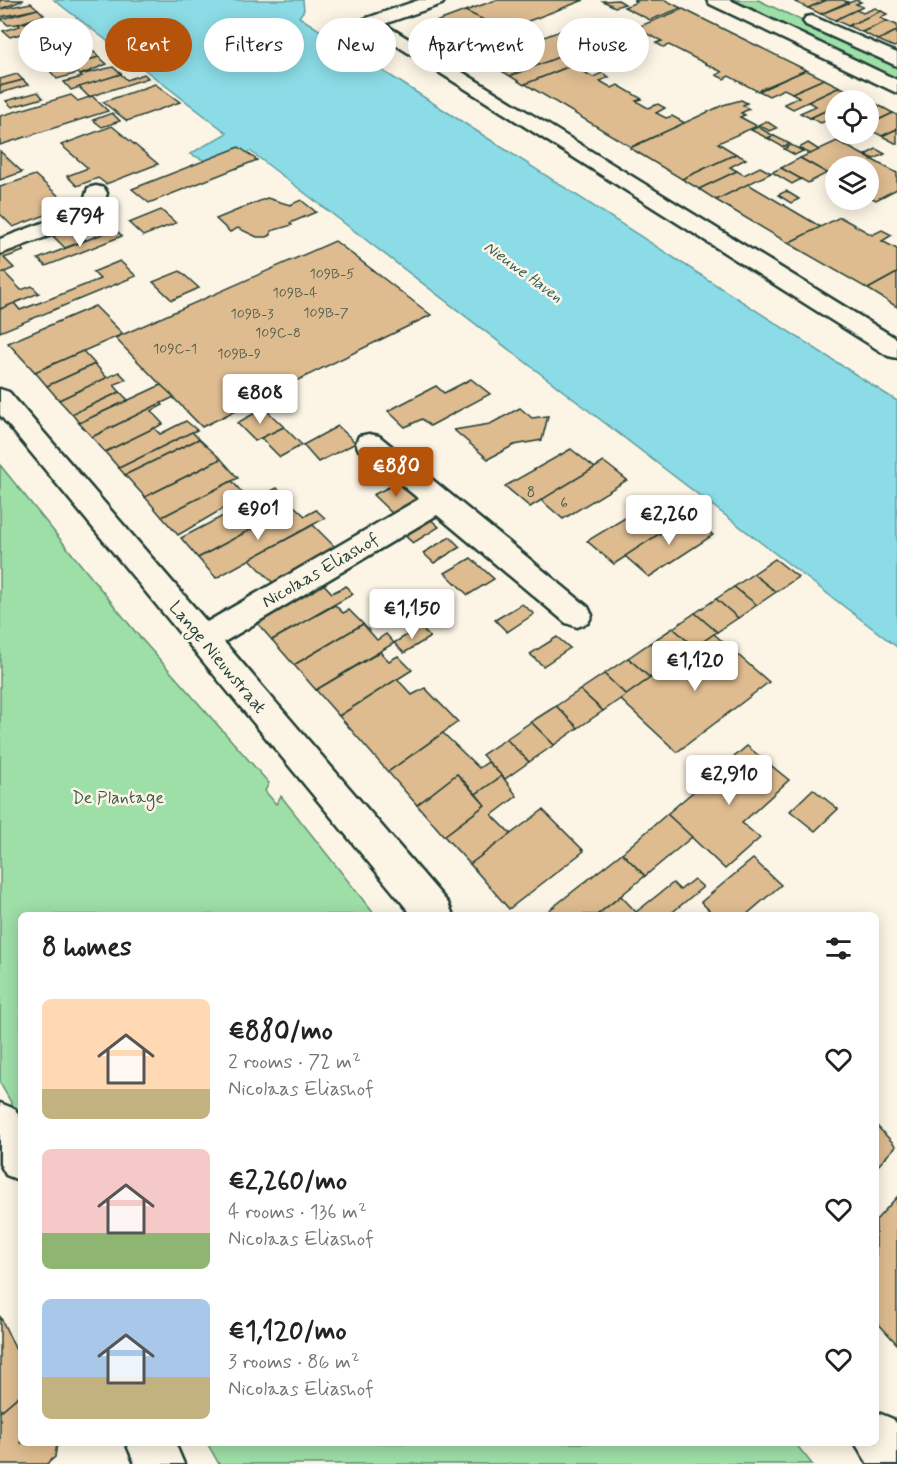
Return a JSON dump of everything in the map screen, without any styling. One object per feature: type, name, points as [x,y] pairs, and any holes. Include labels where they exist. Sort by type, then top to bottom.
[{"type":"street","points":[[436,0],[370,23],[897,350]]},
{"type":"street","points":[[716,0],[897,87]]},
{"type":"street","points":[[800,15],[897,60]]},
{"type":"street","points":[[0,247],[92,212],[96,193]]},
{"type":"street","name":"Lange Nieuwstraat","points":[[0,398],[432,912]]},
{"type":"street","points":[[369,443],[577,615]]},
{"type":"street","name":"Nicolaas Eliashof","points":[[202,639],[438,501]]},
{"type":"street","points":[[0,1124],[18,1155]]},
{"type":"street","points":[[879,1440],[897,1461]]},
{"type":"green space","points":[[725,0],[758,0],[897,65],[897,82]]},
{"type":"green space","name":"De Plantage","points":[[0,465],[138,635],[269,783],[265,791],[276,804],[281,796],[373,912],[18,912],[18,1115],[0,1083]]},
{"type":"green space","points":[[209,1446],[797,1446],[812,1464],[219,1464]]},
{"type":"water","name":"Nieuwe Haven","points":[[54,0],[303,0],[304,10],[299,17],[301,18],[204,18],[204,72],[304,72],[304,20],[316,28],[316,72],[385,72],[897,401],[897,647],[250,151],[217,166],[190,154],[227,133],[148,72],[192,72],[192,18],[105,18],[105,39],[93,30],[93,18],[77,18]]},
{"type":"building","points":[[0,0],[24,0],[0,9]]},
{"type":"building","points":[[496,0],[584,0],[536,18],[477,18],[465,11]]},
{"type":"building","points":[[618,0],[625,4],[615,7],[603,1]]},
{"type":"building","points":[[633,0],[665,0],[681,8],[650,20],[624,7],[637,2]]},
{"type":"building","points":[[827,0],[808,8],[795,2]]},
{"type":"building","points":[[827,0],[848,2],[821,14],[808,8]]},
{"type":"building","points":[[856,0],[861,2],[856,4],[863,7],[835,20],[821,14]]},
{"type":"building","points":[[31,3],[38,9],[0,17],[0,9]]},
{"type":"building","points":[[875,8],[881,11],[848,26],[835,20],[856,10],[863,13]]},
{"type":"building","points":[[38,9],[44,15],[35,18],[18,18],[18,24],[8,25],[1,19]]},
{"type":"building","points":[[683,9],[806,70],[757,91],[729,76],[724,79],[716,75],[722,72],[669,45],[663,47],[656,43],[662,41],[649,35],[649,22]]},
{"type":"building","points":[[465,11],[480,18],[446,18]]},
{"type":"building","points":[[881,11],[887,14],[880,18],[887,21],[862,32],[848,26]]},
{"type":"building","points":[[887,21],[897,25],[897,31],[878,40],[862,32]]},
{"type":"building","points":[[18,27],[18,35],[10,37],[3,31]]},
{"type":"building","points":[[897,31],[897,46],[894,47],[878,40]]},
{"type":"building","points":[[557,32],[557,58],[545,63],[545,37]]},
{"type":"building","points":[[93,51],[99,57],[93,59]]},
{"type":"building","points":[[99,57],[105,65],[93,70],[93,59]]},
{"type":"building","points":[[557,58],[557,71],[524,85],[510,76],[520,72],[545,72],[545,62]]},
{"type":"building","points":[[105,69],[105,72],[121,74],[71,90],[64,82],[82,77],[80,75]]},
{"type":"building","points":[[806,70],[824,79],[792,93],[784,89],[769,96],[759,91]]},
{"type":"building","points":[[557,71],[584,72],[593,77],[602,73],[609,77],[600,81],[612,88],[618,85],[642,99],[636,101],[648,108],[658,104],[665,108],[656,113],[666,118],[672,116],[685,123],[631,147],[525,84]]},
{"type":"building","points":[[51,72],[87,72],[80,75],[78,73],[57,79]]},
{"type":"building","points":[[503,72],[521,72],[510,76]]},
{"type":"building","points":[[17,74],[23,80],[0,86],[0,79]]},
{"type":"building","points":[[121,74],[127,80],[144,74],[148,78],[89,97],[79,87]]},
{"type":"building","points":[[824,79],[840,87],[825,90],[825,94],[793,109],[784,104],[799,97],[792,93]]},
{"type":"building","points":[[23,80],[28,85],[0,93],[0,86]]},
{"type":"building","points":[[155,84],[180,102],[127,121],[103,102]]},
{"type":"building","points":[[38,92],[43,98],[12,107],[6,101]]},
{"type":"building","points":[[825,94],[825,111],[810,118],[800,113],[816,106],[808,102]]},
{"type":"building","points":[[71,95],[78,101],[92,96],[108,111],[0,145],[0,116]]},
{"type":"building","points":[[741,100],[747,103],[743,105],[749,109],[741,113],[745,115],[740,117],[757,126],[718,143],[736,154],[682,179],[630,148],[723,105]]},
{"type":"building","points":[[879,106],[893,113],[879,120]]},
{"type":"building","points":[[825,111],[825,121],[821,123],[810,118]]},
{"type":"building","points":[[112,113],[120,121],[102,127],[93,120]]},
{"type":"building","points":[[893,113],[897,115],[897,129],[882,136],[879,134],[879,120]]},
{"type":"building","points":[[766,121],[777,128],[770,131],[758,125]]},
{"type":"building","points":[[112,126],[158,164],[106,184],[98,178],[77,186],[67,176],[88,168],[61,145]]},
{"type":"building","points":[[758,127],[774,136],[767,138],[751,130]]},
{"type":"building","points":[[897,129],[897,144],[882,136]]},
{"type":"building","points":[[774,136],[790,144],[783,147],[767,138]]},
{"type":"building","points":[[808,143],[819,150],[810,154],[799,148]]},
{"type":"building","points":[[830,144],[843,144],[865,156],[825,156],[825,172],[800,158]]},
{"type":"building","points":[[791,145],[803,151],[795,155],[784,149]]},
{"type":"building","points":[[239,147],[257,160],[149,203],[132,189]]},
{"type":"building","points":[[876,149],[885,154],[879,157],[865,155]]},
{"type":"building","points":[[0,151],[2,153],[22,172],[0,180]]},
{"type":"building","points":[[736,154],[746,159],[730,167],[737,171],[699,189],[682,179]]},
{"type":"building","points":[[800,158],[825,172],[825,174],[808,183],[781,168]]},
{"type":"building","points":[[879,163],[897,173],[897,189],[879,198]]},
{"type":"building","points":[[760,167],[771,173],[716,200],[699,189],[737,171],[744,175]]},
{"type":"building","points":[[781,168],[801,179],[792,184],[772,172]]},
{"type":"building","points":[[35,175],[70,206],[13,227],[0,214],[0,187]]},
{"type":"building","points":[[748,184],[821,227],[788,243],[716,200]]},
{"type":"building","points":[[786,191],[799,199],[791,203],[778,195]]},
{"type":"building","points":[[267,198],[290,205],[301,200],[316,212],[290,223],[292,225],[271,231],[271,235],[267,237],[257,237],[238,228],[230,232],[216,219]]},
{"type":"building","points":[[161,210],[176,223],[143,236],[129,223]]},
{"type":"building","points":[[840,217],[872,235],[882,230],[892,235],[882,241],[897,249],[897,273],[868,289],[788,243]]},
{"type":"building","points":[[72,228],[86,240],[65,248],[53,236]]},
{"type":"building","points":[[115,229],[122,236],[46,266],[38,259]]},
{"type":"building","points":[[335,241],[431,315],[202,427],[115,338]]},
{"type":"building","points":[[20,247],[24,251],[4,258],[14,268],[0,274],[0,255]]},
{"type":"building","points":[[120,261],[136,276],[0,332],[0,309],[14,303],[20,310],[100,279],[93,272]]},
{"type":"building","points":[[180,271],[199,288],[172,300],[153,282]]},
{"type":"building","points":[[4,272],[21,290],[32,286],[39,293],[0,309],[0,274]]},
{"type":"building","points":[[897,273],[897,307],[868,289]]},
{"type":"building","points":[[95,306],[123,334],[35,372],[8,343]]},
{"type":"building","points":[[83,351],[95,364],[47,386],[35,372]]},
{"type":"building","points":[[95,364],[107,378],[59,400],[47,386]]},
{"type":"building","points":[[119,372],[126,379],[114,385],[120,392],[72,414],[59,400]]},
{"type":"building","points":[[471,379],[490,394],[430,426],[422,419],[405,427],[388,411],[436,386],[444,393]]},
{"type":"building","points":[[161,385],[174,397],[92,437],[79,423]]},
{"type":"building","points":[[120,392],[128,400],[79,423],[72,414]]},
{"type":"building","points":[[161,403],[163,405],[151,411],[163,424],[105,452],[92,437]]},
{"type":"building","points":[[264,408],[284,427],[255,441],[237,423]]},
{"type":"building","points":[[520,408],[532,418],[548,416],[542,440],[514,445],[488,459],[454,430],[490,424]]},
{"type":"building","points":[[186,421],[197,430],[119,468],[105,452],[154,428],[160,434]]},
{"type":"building","points":[[338,426],[356,443],[318,462],[303,445]]},
{"type":"building","points":[[284,427],[302,445],[280,457],[261,438]]},
{"type":"building","points":[[192,432],[199,439],[125,475],[119,468]]},
{"type":"building","points":[[199,439],[221,459],[145,497],[125,475]]},
{"type":"building","points":[[571,449],[595,468],[530,507],[505,486]]},
{"type":"building","points":[[221,459],[238,478],[162,517],[145,497]]},
{"type":"building","points":[[604,462],[627,480],[563,519],[541,500]]},
{"type":"building","points":[[232,481],[245,496],[178,535],[162,517]]},
{"type":"building","points":[[399,482],[418,500],[393,514],[373,495]]},
{"type":"building","points":[[277,488],[294,506],[198,558],[181,538]]},
{"type":"building","points":[[653,501],[679,522],[614,564],[587,541]]},
{"type":"building","points":[[294,506],[305,516],[316,510],[325,518],[216,578],[198,558]]},
{"type":"building","points":[[688,515],[713,535],[649,577],[625,556]]},
{"type":"building","points":[[428,517],[439,527],[413,543],[402,533]]},
{"type":"building","points":[[313,525],[338,550],[275,585],[250,559]]},
{"type":"building","points":[[450,537],[460,547],[434,563],[423,553]]},
{"type":"building","points":[[471,558],[494,579],[468,595],[445,573]]},
{"type":"building","points":[[775,559],[798,577],[776,592],[753,574]]},
{"type":"building","points":[[753,574],[776,592],[757,605],[734,587]]},
{"type":"building","points":[[319,579],[332,593],[346,586],[353,594],[272,640],[251,616]]},
{"type":"building","points":[[734,587],[757,605],[738,618],[716,599]]},
{"type":"building","points":[[716,599],[738,618],[717,632],[695,613]]},
{"type":"building","points":[[522,604],[534,614],[507,632],[495,620]]},
{"type":"building","points":[[335,605],[343,613],[349,610],[363,624],[294,665],[272,640]]},
{"type":"building","points":[[695,613],[717,632],[695,648],[673,628]]},
{"type":"building","points":[[363,624],[377,640],[386,634],[394,643],[316,690],[294,665]]},
{"type":"building","points":[[420,627],[430,637],[404,653],[394,643]]},
{"type":"building","points":[[673,628],[695,648],[673,663],[650,643]]},
{"type":"building","points":[[714,634],[769,682],[677,752],[620,699]]},
{"type":"building","points":[[557,637],[570,648],[543,666],[530,654]]},
{"type":"building","points":[[650,643],[673,663],[650,678],[628,658]]},
{"type":"building","points":[[380,652],[389,661],[398,656],[412,670],[339,716],[316,690]]},
{"type":"building","points":[[628,658],[650,678],[626,695],[604,674]]},
{"type":"building","points":[[604,674],[626,695],[603,711],[580,690]]},
{"type":"building","points":[[397,679],[412,695],[425,688],[458,722],[388,772],[339,716]]},
{"type":"building","points":[[580,690],[603,711],[578,728],[556,706]]},
{"type":"building","points":[[556,706],[578,728],[554,745],[531,722]]},
{"type":"building","points":[[531,722],[554,745],[529,762],[506,739]]},
{"type":"building","points":[[443,733],[479,768],[488,762],[502,776],[476,794],[457,774],[417,805],[388,772]]},
{"type":"building","points":[[506,739],[529,762],[505,779],[482,755]]},
{"type":"building","points":[[747,746],[789,780],[742,823],[760,838],[725,869],[667,814]]},
{"type":"building","points":[[457,774],[485,805],[444,836],[417,805]]},
{"type":"building","points":[[502,776],[517,796],[492,815],[511,834],[470,864],[444,836],[485,805],[476,794]]},
{"type":"building","points":[[813,789],[838,809],[815,831],[790,811]]},
{"type":"building","points":[[543,810],[584,851],[509,909],[470,864]]},
{"type":"building","points":[[667,814],[692,837],[645,876],[622,853]]},
{"type":"building","points":[[622,853],[645,876],[601,912],[547,912]]},
{"type":"building","points":[[753,859],[781,885],[750,912],[711,912],[701,902]]},
{"type":"building","points":[[694,879],[703,887],[673,912],[636,912],[673,883],[680,890]]},
{"type":"building","points":[[621,896],[636,912],[601,912]]},
{"type":"building","points":[[879,1128],[896,1146],[879,1165]]},
{"type":"building","points":[[897,1197],[897,1344],[879,1324],[879,1217]]},
{"type":"building","points":[[0,1316],[18,1355],[18,1397],[0,1412]]},
{"type":"building","points":[[18,1397],[18,1446],[57,1446],[55,1457],[47,1464],[0,1464],[0,1412]]}]
